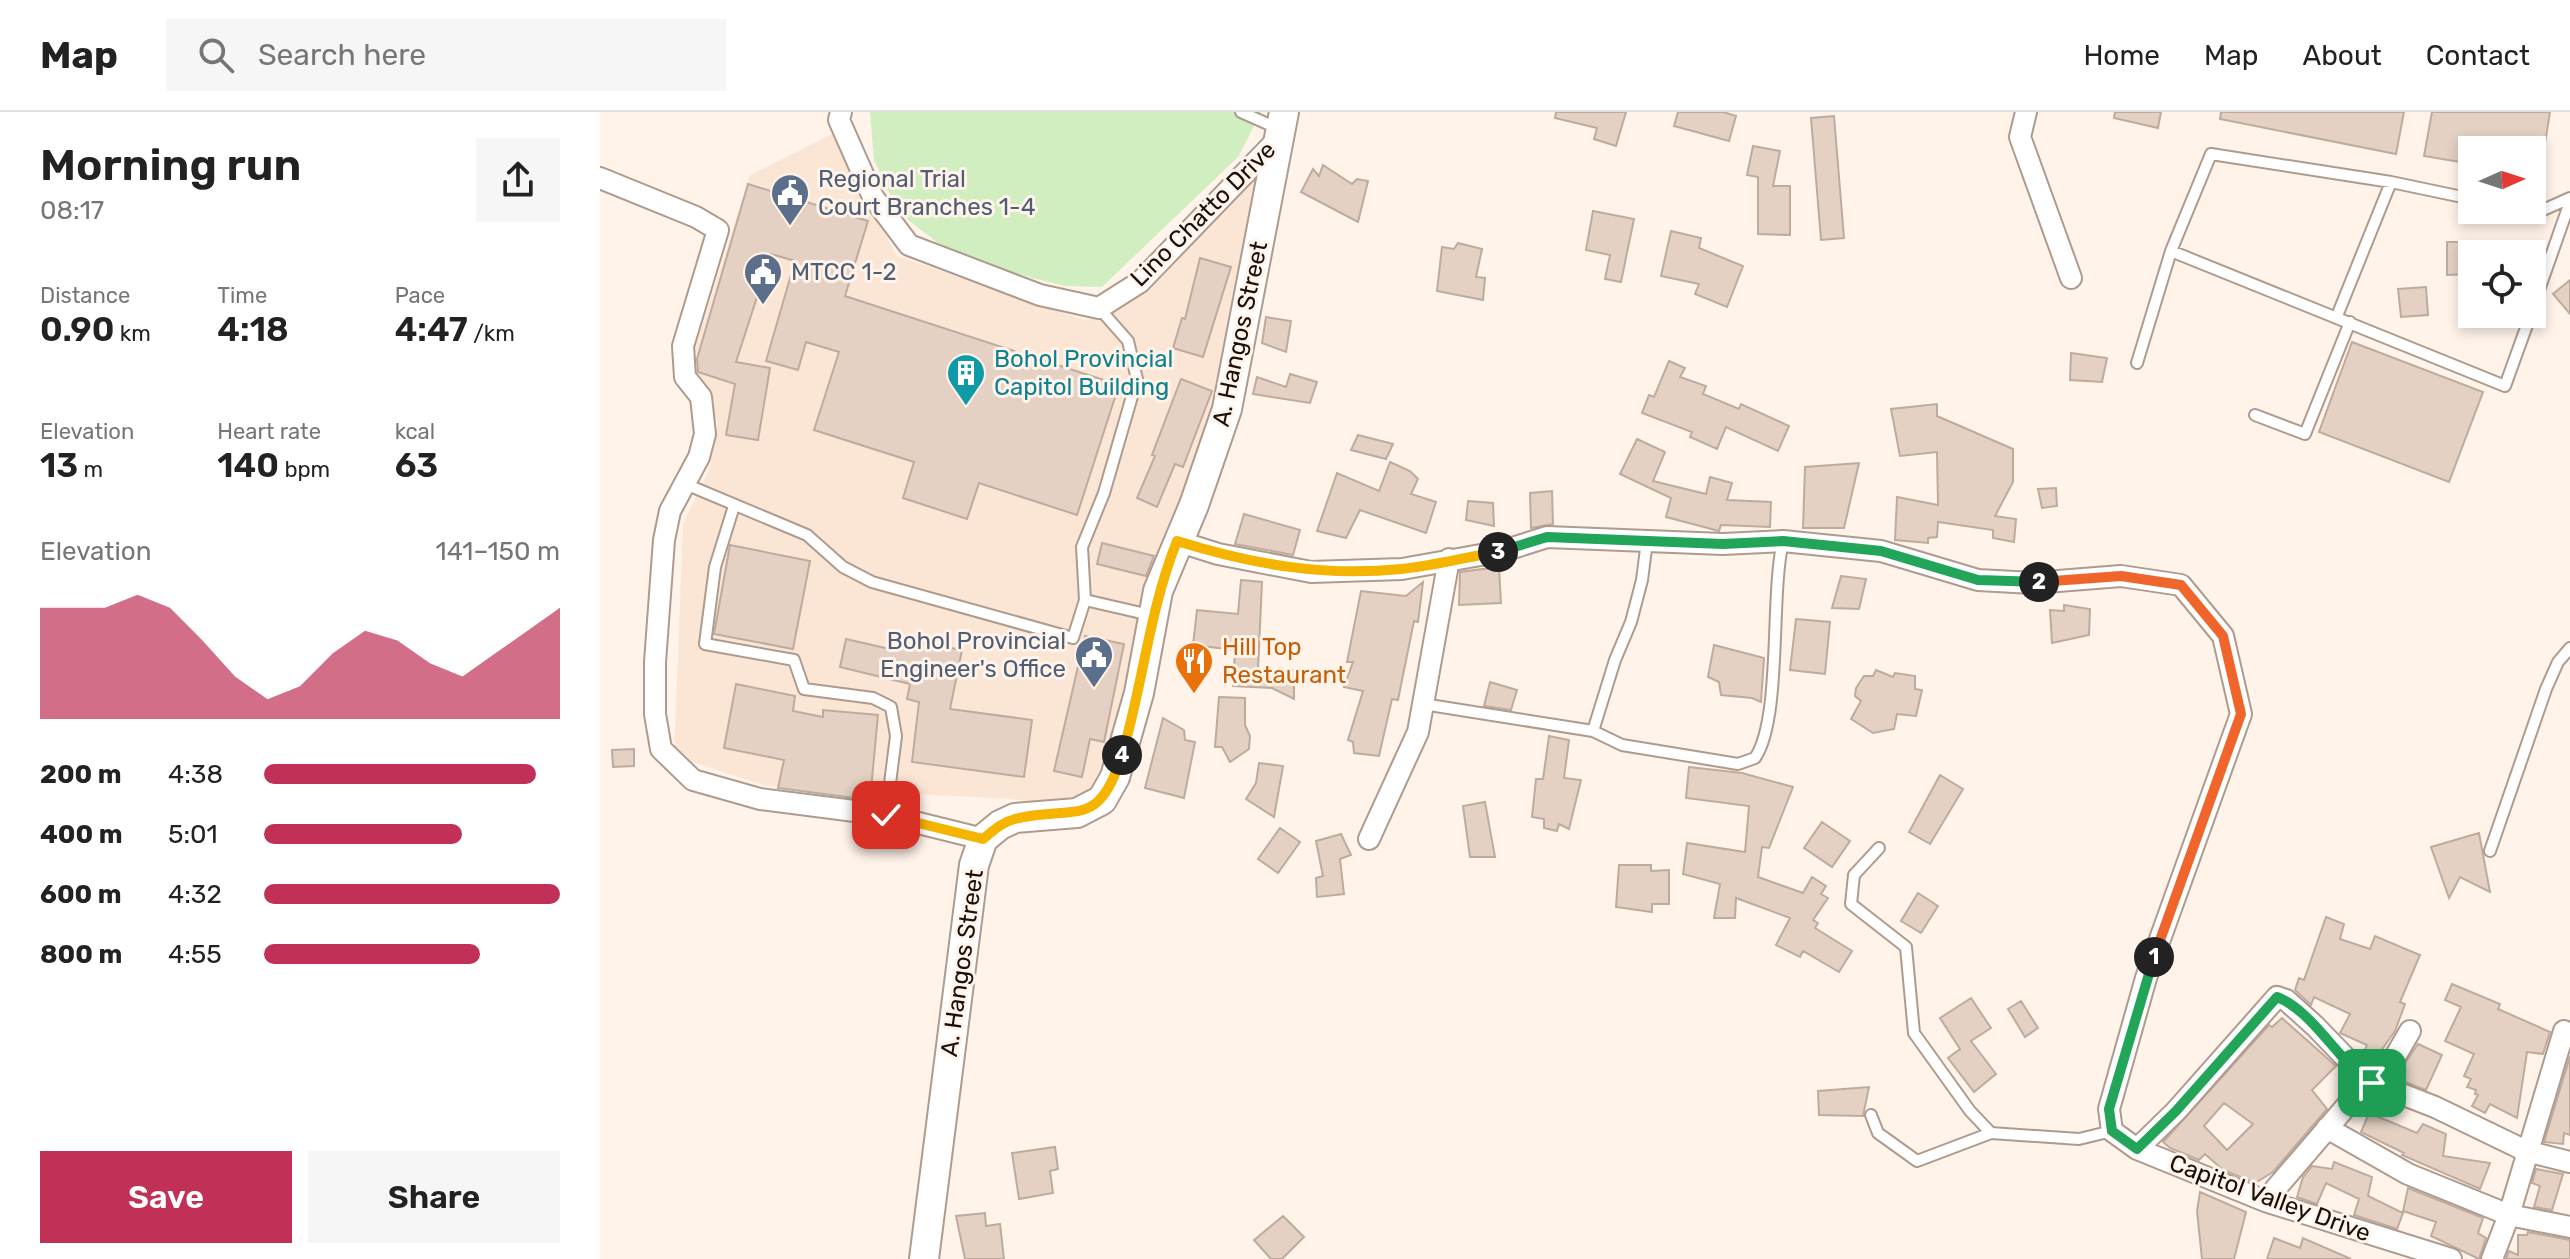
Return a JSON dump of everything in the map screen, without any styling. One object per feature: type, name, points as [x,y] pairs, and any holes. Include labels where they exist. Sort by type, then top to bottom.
[{"type":"street","points":[[841,112],[839,120],[873,197],[909,245],[1040,295],[1099,308]]},
{"type":"street","points":[[2026,112],[2020,137],[2071,278]]},
{"type":"street","name":"Lino Chatto Drive","points":[[1099,308],[1140,282],[1282,126]]},
{"type":"street","name":"A. Hangos Street","points":[[924,1259],[974,865],[983,839],[1000,825],[1015,818],[1077,813],[1102,800],[1115,777],[1139,693],[1152,616],[1227,409],[1282,126]]},
{"type":"street","points":[[600,178],[696,217],[718,230],[683,346],[685,377],[701,397],[705,434],[699,457],[670,511],[664,540],[655,662],[655,714],[661,749],[693,780],[760,799],[886,815],[983,839]]},
{"type":"street","points":[[1177,541],[1218,554],[1311,572],[1402,569],[1503,551],[1547,537],[1723,544],[1783,541],[1881,551],[1978,580],[2033,583],[2121,576],[2181,585],[2223,636],[2241,714],[2146,978],[2109,1109],[2112,1131]]},
{"type":"street","points":[[1369,839],[1418,732],[1449,559]]},
{"type":"street","points":[[2137,1149],[2176,1111],[2277,997],[2286,1000],[2315,1026],[2370,1082],[2435,1107],[2526,1151],[2570,1162]]},
{"type":"street","points":[[2265,1201],[2327,1128],[2392,1062],[2410,1031]]},
{"type":"street","points":[[2492,1259],[2509,1215],[2564,1031]]},
{"type":"street","points":[[2327,1128],[2408,1174],[2509,1215],[2570,1227]]},
{"type":"street","name":"Capitol Valley Drive","points":[[2112,1131],[2137,1149],[2265,1201],[2451,1259]]},
{"type":"lane","points":[[1241,112],[1282,126]]},
{"type":"lane","points":[[2137,363],[2171,251],[2211,154],[2391,182],[2458,196]]},
{"type":"lane","points":[[2337,316],[2391,182]]},
{"type":"lane","points":[[2546,209],[2570,200]]},
{"type":"lane","points":[[2546,269],[2570,200]]},
{"type":"lane","points":[[2171,251],[2505,386],[2525,328]]},
{"type":"lane","points":[[683,483],[807,535],[843,567],[872,582],[1073,638],[1085,600],[1082,547],[1104,493],[1137,379],[1128,341],[1099,308]]},
{"type":"lane","points":[[2255,415],[2305,434],[2350,322]]},
{"type":"lane","points":[[734,506],[715,567],[705,644],[794,660],[804,689],[873,698],[891,707],[896,736],[886,815]]},
{"type":"lane","points":[[1593,731],[1615,660],[1631,622],[1642,580],[1647,541]]},
{"type":"lane","points":[[1423,704],[1593,731],[1607,741],[1654,751],[1738,764],[1755,758],[1764,738],[1771,684],[1777,569],[1783,541]]},
{"type":"lane","points":[[1085,600],[1152,616]]},
{"type":"lane","points":[[2490,851],[2546,689],[2558,662],[2570,648]]},
{"type":"lane","points":[[1879,848],[1854,875],[1851,904],[1906,947],[1914,1033],[1970,1111],[1991,1133]]},
{"type":"lane","points":[[1871,1115],[1878,1133],[1917,1161],[1991,1133],[2079,1139],[2112,1131]]},
{"type":"shaded area","points":[[832,134],[897,256],[1084,320],[1129,303],[1260,175],[1219,425],[1109,771],[1081,808],[1011,799],[766,786],[674,756],[683,524],[709,470],[718,422],[689,368],[750,175]]},
{"type":"green space","points":[[870,112],[1261,112],[1239,156],[1102,287],[1064,286],[957,258],[898,212],[874,160]]},
{"type":"building","points":[[1556,112],[1626,112],[1616,146],[1594,139],[1597,128],[1555,118]]},
{"type":"building","points":[[1678,112],[1723,112],[1736,116],[1729,141],[1674,126]]},
{"type":"building","points":[[2115,112],[2161,112],[2158,128],[2114,118]]},
{"type":"building","points":[[2221,112],[2404,112],[2396,154],[2220,119]]},
{"type":"building","points":[[2432,112],[2550,112],[2546,137],[2458,136],[2458,162],[2424,156]]},
{"type":"building","points":[[1834,116],[1844,238],[1821,240],[1811,118]]},
{"type":"building","points":[[1753,146],[1780,151],[1773,186],[1790,186],[1790,235],[1758,234],[1758,177],[1747,175]]},
{"type":"building","points":[[1323,165],[1352,184],[1357,179],[1368,181],[1358,222],[1301,192],[1313,169],[1319,176]]},
{"type":"building","name":"Bohol Provincial Capitol Building","points":[[748,184],[868,221],[845,296],[1119,385],[1077,515],[979,483],[967,519],[903,498],[914,462],[814,430],[839,352],[806,342],[798,370],[766,361],[795,261],[771,254],[736,362],[770,368],[758,440],[726,435],[735,384],[698,372],[697,359]]},
{"type":"building","points":[[1593,211],[1634,219],[1621,282],[1605,279],[1610,255],[1586,250]]},
{"type":"building","points":[[1671,231],[1701,238],[1699,248],[1743,266],[1727,307],[1695,294],[1699,284],[1661,276]]},
{"type":"building","points":[[2447,242],[2458,242],[2458,274],[2447,275]]},
{"type":"building","points":[[1458,243],[1482,249],[1476,277],[1485,278],[1483,300],[1437,291],[1442,247],[1454,249]]},
{"type":"building","points":[[1200,258],[1231,267],[1203,357],[1173,348],[1182,318],[1185,319]]},
{"type":"building","points":[[2570,280],[2570,314],[2553,294]]},
{"type":"building","points":[[2426,287],[2428,315],[2401,317],[2398,289]]},
{"type":"building","points":[[1266,317],[1291,321],[1286,352],[1262,343]]},
{"type":"building","points":[[2352,342],[2483,392],[2449,482],[2319,432]]},
{"type":"building","points":[[2071,353],[2107,358],[2102,382],[2070,380]]},
{"type":"building","points":[[1669,361],[1685,368],[1680,377],[1706,386],[1703,394],[1739,409],[1741,404],[1789,426],[1778,451],[1726,427],[1717,449],[1690,437],[1692,432],[1642,413],[1649,395],[1654,397]]},
{"type":"building","points":[[1290,374],[1317,382],[1310,403],[1253,394],[1257,377],[1286,387]]},
{"type":"building","points":[[1181,379],[1212,391],[1183,467],[1175,464],[1157,507],[1137,498]]},
{"type":"building","points":[[1937,404],[1937,416],[2013,449],[2013,482],[1995,516],[2016,519],[2014,542],[1993,538],[1993,530],[1938,522],[1937,537],[1928,538],[1928,543],[1895,540],[1897,497],[1938,505],[1937,452],[1900,456],[1891,409]]},
{"type":"building","points":[[1358,435],[1393,444],[1386,459],[1351,450]]},
{"type":"building","points":[[1637,439],[1665,452],[1653,481],[1706,494],[1710,477],[1732,483],[1727,500],[1771,502],[1770,527],[1721,525],[1719,531],[1666,517],[1671,498],[1620,474]]},
{"type":"building","points":[[1390,462],[1410,471],[1418,479],[1411,494],[1436,502],[1426,533],[1360,510],[1346,538],[1317,531],[1337,473],[1379,491]]},
{"type":"building","points":[[1859,463],[1844,528],[1803,528],[1805,467]]},
{"type":"building","points":[[2056,488],[2057,506],[2042,508],[2038,489]]},
{"type":"building","points":[[1552,491],[1553,524],[1531,528],[1530,493]]},
{"type":"building","points":[[1468,501],[1493,503],[1494,526],[1466,520]]},
{"type":"building","points":[[1244,514],[1300,530],[1293,555],[1235,544]]},
{"type":"building","points":[[1102,543],[1154,556],[1146,576],[1097,564]]},
{"type":"building","points":[[730,545],[810,561],[793,649],[714,634]]},
{"type":"building","points":[[1499,567],[1501,603],[1459,605],[1460,572]]},
{"type":"building","points":[[1841,576],[1866,579],[1859,609],[1832,608]]},
{"type":"building","points":[[1241,580],[1262,582],[1258,670],[1294,670],[1294,699],[1272,688],[1233,686],[1235,650],[1193,645],[1197,610],[1238,614]]},
{"type":"building","points":[[1423,582],[1418,622],[1414,621],[1398,700],[1392,699],[1379,756],[1354,753],[1353,742],[1348,740],[1363,691],[1344,687],[1353,662],[1347,662],[1361,591],[1406,596]]},
{"type":"building","points":[[2064,605],[2090,609],[2089,635],[2052,643],[2050,610],[2064,611]]},
{"type":"building","points":[[1796,619],[1830,622],[1825,674],[1790,670]]},
{"type":"building","name":"Bohol Provincial Engineer's Office","points":[[1085,636],[1124,644],[1104,742],[1090,739],[1082,777],[1054,771]]},
{"type":"building","points":[[846,639],[894,650],[896,642],[917,646],[918,642],[962,650],[950,709],[1032,720],[1024,777],[912,762],[919,702],[907,699],[910,684],[840,667]]},
{"type":"building","points":[[1714,645],[1764,658],[1761,702],[1721,695],[1719,682],[1708,677]]},
{"type":"building","points":[[1876,670],[1893,677],[1895,673],[1915,676],[1915,689],[1922,690],[1916,716],[1897,714],[1894,729],[1873,733],[1851,719],[1861,701],[1855,696],[1856,688],[1864,676],[1873,676]]},
{"type":"building","points":[[1490,682],[1517,690],[1511,710],[1484,706]]},
{"type":"building","points":[[736,684],[795,696],[793,711],[823,717],[823,710],[878,715],[870,800],[778,788],[784,760],[724,748]]},
{"type":"building","points":[[1219,697],[1245,698],[1249,749],[1230,762],[1222,747],[1215,747]]},
{"type":"building","points":[[1163,718],[1184,730],[1185,740],[1195,742],[1184,798],[1145,788]]},
{"type":"building","points":[[1549,736],[1569,740],[1564,778],[1581,780],[1569,829],[1559,824],[1557,831],[1544,828],[1544,819],[1532,817],[1536,779],[1543,779]]},
{"type":"building","points":[[634,749],[634,766],[613,767],[612,750]]},
{"type":"building","points":[[1259,763],[1283,766],[1274,817],[1246,799],[1256,783]]},
{"type":"building","points":[[1689,767],[1742,773],[1793,787],[1769,848],[1762,847],[1758,877],[1803,893],[1812,877],[1826,886],[1821,894],[1828,898],[1813,920],[1818,923],[1815,928],[1852,951],[1839,972],[1803,951],[1800,957],[1776,945],[1790,918],[1736,898],[1735,918],[1714,918],[1720,884],[1683,874],[1687,843],[1745,852],[1749,806],[1686,798]]},
{"type":"building","points":[[1940,775],[1963,789],[1930,844],[1909,832]]},
{"type":"building","points":[[1485,802],[1495,857],[1470,857],[1463,806]]},
{"type":"building","points":[[1822,822],[1850,841],[1832,867],[1804,848]]},
{"type":"building","points":[[1280,828],[1300,842],[1278,873],[1258,859]]},
{"type":"building","points":[[2479,833],[2490,892],[2460,877],[2449,898],[2431,847]]},
{"type":"building","points":[[1341,834],[1351,855],[1340,859],[1344,894],[1317,897],[1316,878],[1323,876],[1316,841]]},
{"type":"building","points":[[1619,865],[1651,865],[1651,871],[1669,870],[1669,904],[1652,904],[1652,912],[1616,907]]},
{"type":"building","points":[[1918,893],[1938,906],[1921,933],[1901,921]]},
{"type":"building","points":[[2326,917],[2344,924],[2340,939],[2370,949],[2375,936],[2420,955],[2400,1002],[2405,1004],[2395,1031],[2371,1065],[2362,1056],[2367,1045],[2340,1033],[2350,1014],[2314,997],[2311,1005],[2295,990],[2299,978],[2304,980]]},
{"type":"building","points":[[2452,984],[2500,1004],[2498,1009],[2550,1032],[2543,1054],[2527,1052],[2517,1118],[2490,1104],[2485,1113],[2472,1106],[2478,1095],[2475,1094],[2476,1090],[2467,1087],[2471,1079],[2464,1076],[2474,1054],[2445,1041],[2461,1007],[2445,1000]]},
{"type":"building","points":[[1971,998],[1991,1028],[1971,1041],[1996,1074],[1974,1092],[1948,1058],[1960,1049],[1940,1018]]},
{"type":"building","points":[[2021,1001],[2038,1028],[2025,1037],[2008,1009]]},
{"type":"building","points":[[2282,1018],[2336,1066],[2312,1090],[2327,1109],[2273,1172],[2255,1183],[2223,1170],[2205,1154],[2199,1160],[2163,1142],[2269,1025],[2272,1027]],"holes":[[[2224,1103],[2253,1124],[2227,1150],[2204,1126]]]},
{"type":"building","points":[[2418,1044],[2442,1055],[2426,1090],[2395,1078]]},
{"type":"building","points":[[2570,1056],[2570,1135],[2564,1133],[2563,1144],[2544,1142]]},
{"type":"building","points":[[1869,1087],[1863,1116],[1819,1115],[1818,1091]]},
{"type":"building","points":[[2369,1113],[2417,1133],[2423,1124],[2446,1134],[2443,1156],[2490,1163],[2480,1189],[2402,1155],[2404,1153],[2361,1132]]},
{"type":"building","points":[[1055,1147],[1058,1169],[1050,1171],[1053,1193],[1019,1199],[1012,1153]]},
{"type":"building","points":[[2334,1162],[2372,1177],[2368,1196],[2403,1213],[2397,1229],[2354,1215],[2359,1199],[2326,1183],[2317,1204],[2297,1197],[2303,1177],[2312,1166],[2332,1169]]},
{"type":"building","points":[[2536,1169],[2563,1174],[2552,1210],[2534,1207],[2540,1186],[2532,1183]]},
{"type":"building","points":[[2408,1188],[2483,1218],[2478,1233],[2486,1238],[2479,1259],[2431,1236],[2436,1222],[2403,1211]]},
{"type":"building","points":[[2200,1192],[2246,1212],[2234,1259],[2202,1259],[2197,1211]]},
{"type":"building","points":[[985,1213],[986,1226],[1000,1224],[1004,1259],[965,1259],[956,1216]]},
{"type":"building","points":[[1283,1216],[1304,1237],[1282,1259],[1271,1259],[1254,1240]]},
{"type":"building","points":[[2528,1232],[2570,1240],[2570,1259],[2506,1259],[2509,1251],[2518,1255],[2518,1235],[2527,1235]]},
{"type":"building","points":[[2274,1238],[2300,1248],[2303,1238],[2351,1259],[2267,1259]]},
{"type":"place","name":"Regional Trial Court Branches 1-4","points":[[790,227]]},
{"type":"place","name":"MTCC 1-2","points":[[763,306]]},
{"type":"place","name":"Bohol Provincial Capitol Building","points":[[966,407]]},
{"type":"place","name":"Bohol Provincial Engineer's Office","points":[[1094,689]]},
{"type":"place","name":"Hill Top Restaurant","points":[[1194,695]]},
{"type":"route","points":[[886,815],[983,839],[1015,818],[1077,813],[1102,800],[1115,777],[1126,741],[1139,693],[1158,591],[1177,541],[1218,554],[1311,572],[1402,569],[1503,551],[1547,537],[1723,544],[1783,541],[1881,551],[1978,580],[2033,583],[2121,576],[2181,585],[2223,636],[2241,714],[2146,978],[2109,1109],[2112,1131],[2137,1149],[2176,1111],[2277,997],[2286,1000],[2315,1026],[2372,1083]]}]
